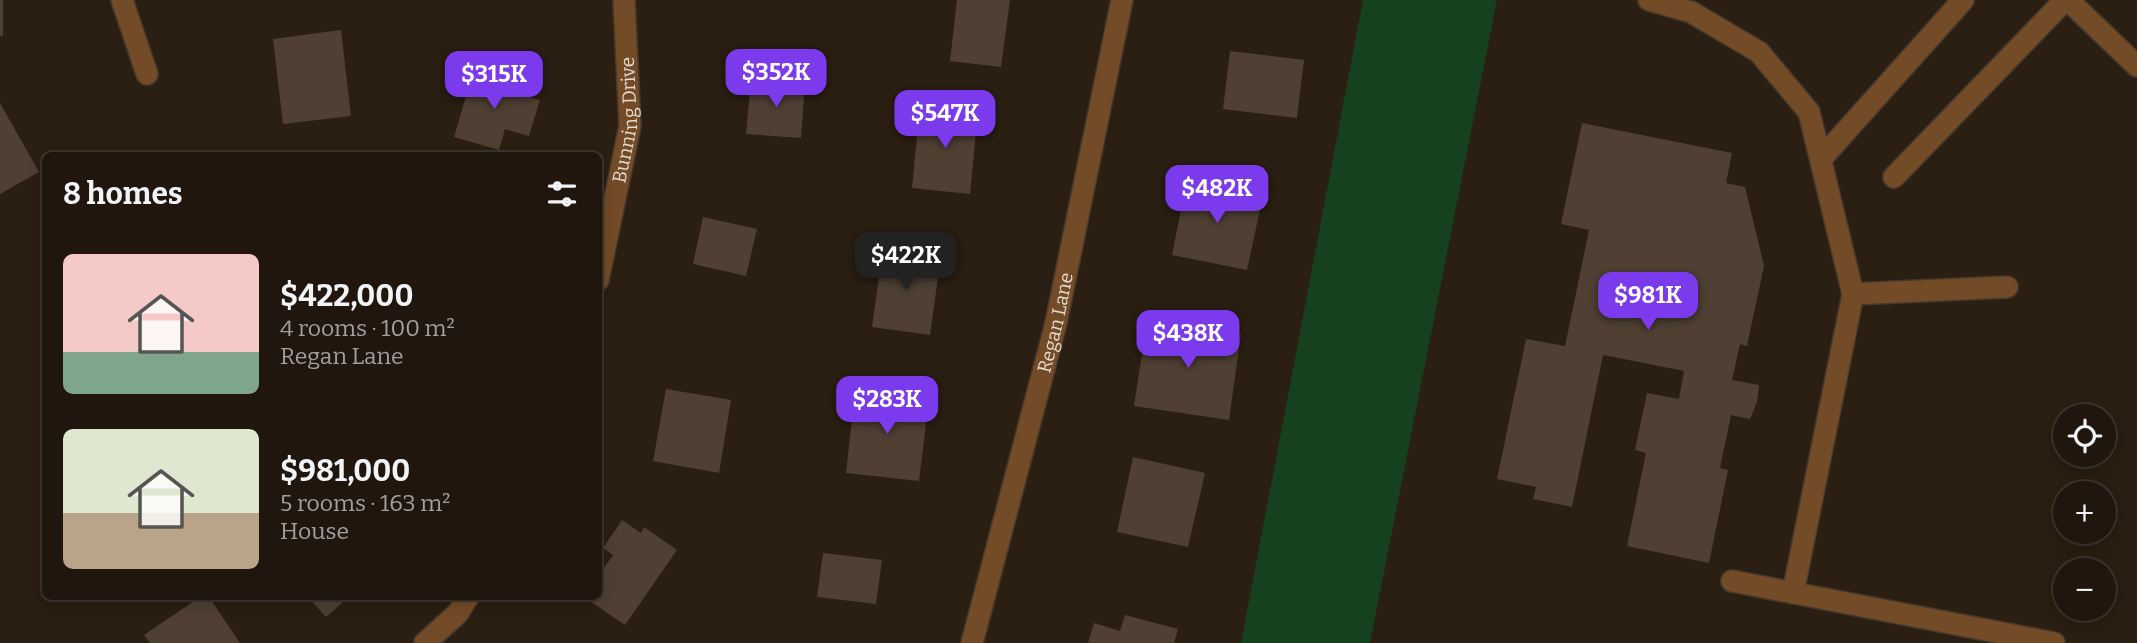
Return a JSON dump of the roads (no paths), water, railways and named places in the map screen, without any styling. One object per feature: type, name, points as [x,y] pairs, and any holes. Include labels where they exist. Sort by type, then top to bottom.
[{"type":"street","points":[[122,0],[147,74]]},
{"type":"street","name":"Bunning Drive","points":[[602,262],[630,126],[624,0]]},
{"type":"street","name":"Regan Lane","points":[[972,643],[1056,323],[1122,0]]},
{"type":"street","points":[[1649,0],[1691,12],[1759,52],[1809,112],[1821,159],[1853,294],[1793,593]]},
{"type":"street","points":[[1821,159],[1963,0]]},
{"type":"street","points":[[1894,177],[2066,0],[2137,66]]},
{"type":"street","points":[[1853,294],[2007,287]]},
{"type":"street","points":[[1732,581],[2054,643]]},
{"type":"street","points":[[425,643],[458,613],[466,600]]}]
